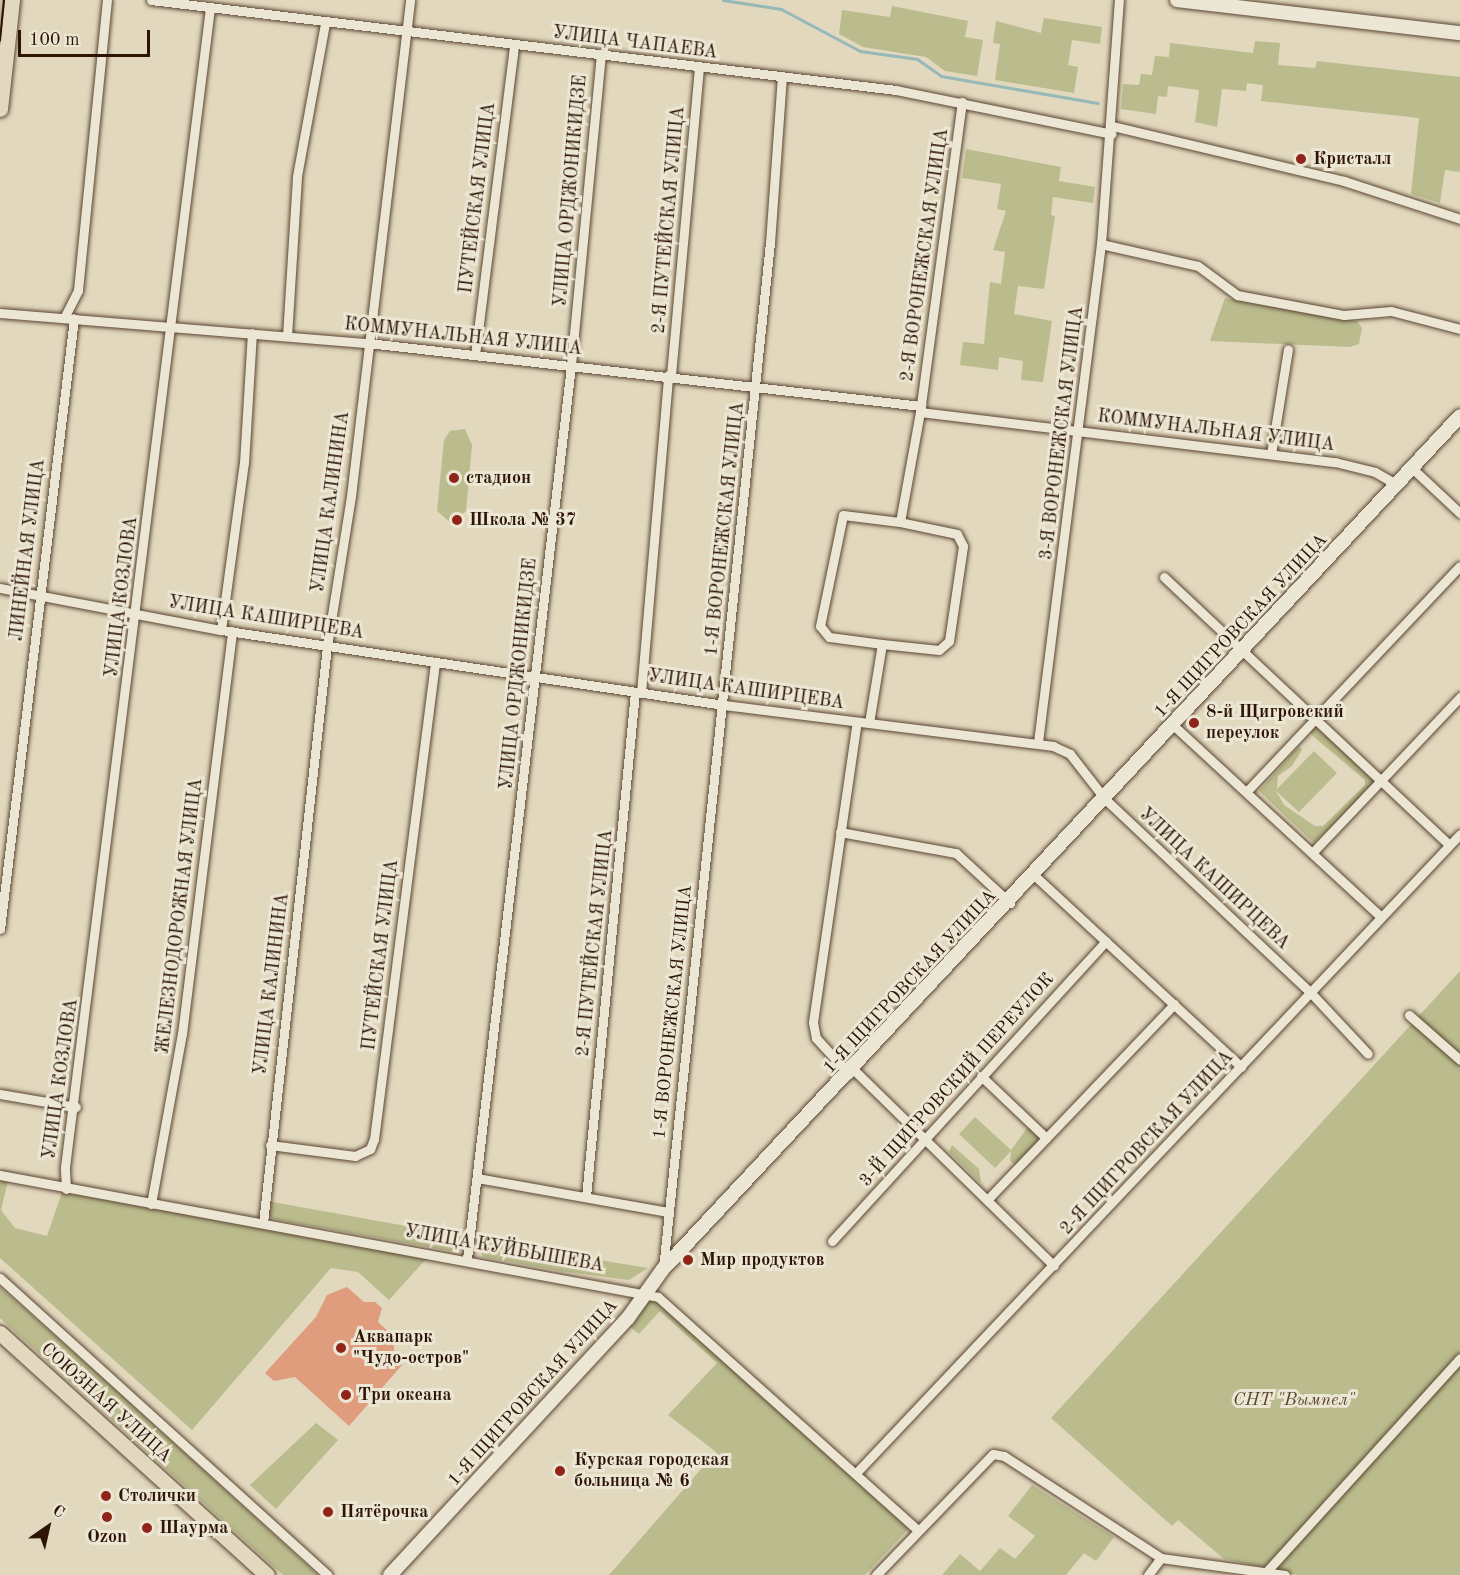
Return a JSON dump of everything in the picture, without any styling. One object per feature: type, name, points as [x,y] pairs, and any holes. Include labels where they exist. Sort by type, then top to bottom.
[{"type":"main road","points":[[0,109],[12,0]]},
{"type":"main road","name":"СОЮЗНАЯ УЛИЦА","points":[[0,1333],[267,1575]]},
{"type":"street","name":"ЛИНЕЙНАЯ УЛИЦА","points":[[0,929],[69,318],[78,290],[107,0]]},
{"type":"street","name":"УЛИЦА ЧАПАЕВА","points":[[151,0],[325,24],[407,31],[514,46],[782,77],[962,102],[1112,130],[1344,181],[1460,219]]},
{"type":"street","name":"УЛИЦА КАЛИНИНА","points":[[263,1222],[327,646],[351,496],[410,0]]},
{"type":"street","name":"3-Я ВОРОНЕЖСКАЯ УЛИЦА","points":[[1038,742],[1080,431],[1101,244],[1112,130],[1119,0]]},
{"type":"street","points":[[1177,0],[1460,33]]},
{"type":"street","name":"УЛИЦА КОЗЛОВА","points":[[66,1189],[210,8]]},
{"type":"street","points":[[287,336],[297,176],[325,24]]},
{"type":"street","name":"ПУТЕЙСКАЯ УЛИЦА","points":[[475,355],[514,46]]},
{"type":"street","name":"УЛИЦА ОРДЖОНИКИДЗЕ","points":[[466,1259],[571,365],[601,56]]},
{"type":"street","name":"2-Я ПУТЕЙСКАЯ УЛИЦА","points":[[586,1197],[699,68]]},
{"type":"street","name":"1-Я ВОРОНЕЖСКАЯ УЛИЦА","points":[[663,1269],[756,387],[782,77]]},
{"type":"street","name":"2-Я ВОРОНЕЖСКАЯ УЛИЦА","points":[[900,522],[921,409],[962,102]]},
{"type":"street","points":[[1101,244],[1198,266],[1237,295],[1344,315],[1391,311],[1460,329]]},
{"type":"street","name":"КОММУНАЛЬНАЯ УЛИЦА","points":[[0,312],[368,343],[670,375],[1360,467],[1396,484]]},
{"type":"street","points":[[220,630],[244,463],[252,333]]},
{"type":"street","points":[[1271,454],[1288,349]]},
{"type":"street","name":"1-Я ЩИГРОВСКАЯ УЛИЦА","points":[[390,1575],[628,1318],[663,1269],[1010,903],[1460,416]]},
{"type":"street","points":[[1412,468],[1460,513]]},
{"type":"street","points":[[843,515],[900,522],[957,534],[963,539],[949,641],[939,650],[882,644],[829,637],[820,626],[843,515]]},
{"type":"street","points":[[1248,790],[1460,566]]},
{"type":"street","points":[[1164,577],[1241,652],[1449,845]]},
{"type":"street","name":"УЛИЦА КАШИРЦЕВА","points":[[0,588],[232,632],[535,677],[724,705],[1038,742],[1070,754],[1105,799],[1311,993],[1368,1054]]},
{"type":"street","name":"ЖЕЛЕЗНОДОРОЖНАЯ УЛИЦА","points":[[151,1204],[182,1034],[232,632]]},
{"type":"street","points":[[869,723],[882,644]]},
{"type":"street","name":"ПУТЕЙСКАЯ УЛИЦА","points":[[270,1145],[355,1156],[370,1149],[374,1139],[435,662]]},
{"type":"street","points":[[1313,852],[1460,697]]},
{"type":"street","points":[[857,722],[813,1022],[816,1038],[926,1139],[1054,1266]]},
{"type":"street","points":[[1173,725],[1248,790],[1382,917]]},
{"type":"street","points":[[840,832],[956,852],[1010,903]]},
{"type":"street","name":"2-Я ЩИГРОВСКАЯ УЛИЦА","points":[[856,1473],[1460,834]]},
{"type":"street","points":[[1035,876],[1241,1067]]},
{"type":"street","name":"3-Й ЩИГРОВСКИЙ ПЕРЕУЛОК","points":[[832,1241],[1106,941]]},
{"type":"street","points":[[987,1200],[1174,1004]]},
{"type":"street","points":[[1409,1015],[1460,1060]]},
{"type":"street","points":[[981,1076],[1046,1138]]},
{"type":"street","points":[[0,1094],[75,1107]]},
{"type":"street","name":"УЛИЦА КУЙБЫШЕВА","points":[[0,1175],[66,1189],[263,1222],[645,1293],[664,1301],[918,1530]]},
{"type":"street","points":[[477,1178],[668,1212]]},
{"type":"street","points":[[0,1278],[327,1575]]},
{"type":"street","points":[[1268,1570],[1460,1358]]},
{"type":"street","points":[[876,1575],[986,1456],[1004,1456],[1161,1558],[1268,1570],[1285,1575]]},
{"type":"street","points":[[1148,1575],[1161,1558]]},
{"type":"green space","points":[[892,6],[968,21],[965,37],[983,40],[977,76],[945,71],[926,57],[863,47],[839,34],[842,10],[890,17]]},
{"type":"green space","points":[[1044,18],[1102,27],[1100,44],[1072,40],[1068,65],[1078,67],[1074,93],[995,80],[1000,44],[993,43],[996,21],[1041,33]]},
{"type":"green space","points":[[1255,41],[1280,43],[1278,65],[1315,68],[1317,61],[1460,77],[1460,172],[1445,170],[1440,203],[1411,194],[1419,118],[1261,101],[1263,85],[1247,83],[1246,91],[1222,89],[1217,127],[1195,122],[1199,90],[1168,86],[1167,97],[1158,96],[1156,114],[1121,109],[1123,84],[1139,85],[1141,74],[1152,75],[1155,56],[1169,57],[1170,43],[1253,53]]},
{"type":"green space","points":[[966,149],[1061,167],[1059,181],[1095,187],[1093,203],[1053,197],[1051,215],[1055,216],[1044,289],[1018,286],[1014,314],[1052,321],[1043,382],[1021,380],[1023,361],[999,357],[998,370],[960,365],[963,342],[984,344],[990,282],[1001,284],[1005,252],[993,250],[1006,211],[997,209],[1001,184],[962,178]]},
{"type":"green space","points":[[1225,298],[1357,321],[1362,328],[1359,344],[1350,347],[1210,341]]},
{"type":"green space","name":"стадион","points":[[465,429],[472,445],[466,511],[451,523],[437,511],[444,440],[450,431]]},
{"type":"green space","points":[[1316,727],[1374,779],[1374,786],[1314,843],[1259,791],[1299,746],[1302,750],[1292,766],[1278,776],[1277,789],[1314,751],[1337,773],[1299,812],[1276,791],[1284,805],[1315,826],[1323,826],[1365,785],[1365,780],[1315,738],[1310,732]]},
{"type":"green space","name":"СНТ \"Вымпел\"","points":[[1460,971],[1460,1575],[1298,1575],[1224,1559],[1178,1520],[1172,1526],[1051,1418]]},
{"type":"green space","points":[[975,1117],[1011,1150],[1030,1124],[1042,1135],[1040,1141],[1017,1165],[1010,1161],[1011,1151],[995,1168],[959,1134]]},
{"type":"green space","points":[[952,1145],[979,1169],[981,1183],[949,1152]]},
{"type":"green space","points":[[0,1179],[8,1181],[1,1210],[15,1228],[47,1236],[62,1192],[426,1259],[389,1300],[358,1272],[331,1268],[192,1430],[0,1258]]},
{"type":"green space","points":[[267,1201],[467,1237],[464,1248],[456,1252],[273,1219],[267,1212]]},
{"type":"green space","points":[[475,1240],[648,1268],[629,1280],[559,1271],[483,1257]]},
{"type":"green space","points":[[0,1287],[318,1575],[283,1575],[0,1318]]},
{"type":"green space","points":[[650,1300],[655,1300],[910,1527],[865,1575],[609,1575],[716,1452],[668,1415],[717,1363],[660,1311],[639,1334],[629,1326]]},
{"type":"green space","points":[[316,1423],[338,1440],[276,1509],[250,1485]]},
{"type":"green space","points":[[1032,1485],[1114,1537],[1096,1561],[1084,1553],[1066,1575],[942,1575],[960,1554],[980,1571],[1000,1548],[1015,1559],[1035,1536],[1008,1516]]},
{"type":"building","name":"Аквапарк \"Чудо-остров\"","points":[[347,1287],[364,1302],[375,1302],[382,1308],[378,1322],[393,1336],[395,1359],[402,1365],[349,1426],[295,1377],[274,1381],[265,1373],[316,1317],[327,1295]]},
{"type":"waterway","points":[[723,0],[781,9],[860,51],[917,59],[941,76],[1098,103]]},
{"type":"tram line","points":[[0,41],[4,0]]},
{"type":"place","name":"Кристалл","points":[[1301,159]]},
{"type":"place","name":"стадион","points":[[454,478]]},
{"type":"place","name":"Школа № 37","points":[[457,520]]},
{"type":"place","name":"8-й Щигровский переулок","points":[[1194,723]]},
{"type":"place","name":"Мир продуктов","points":[[688,1260]]},
{"type":"place","name":"Аквапарк \"Чудо-остров\"","points":[[341,1348]]},
{"type":"place","name":"Три океана","points":[[346,1395]]},
{"type":"place","name":"Курская городская больница № 6","points":[[560,1471]]},
{"type":"place","name":"Столички","points":[[106,1496]]},
{"type":"place","name":"Пятёрочка","points":[[328,1512]]},
{"type":"place","name":"Ozon","points":[[107,1517]]},
{"type":"place","name":"Шаурма","points":[[147,1528]]}]
